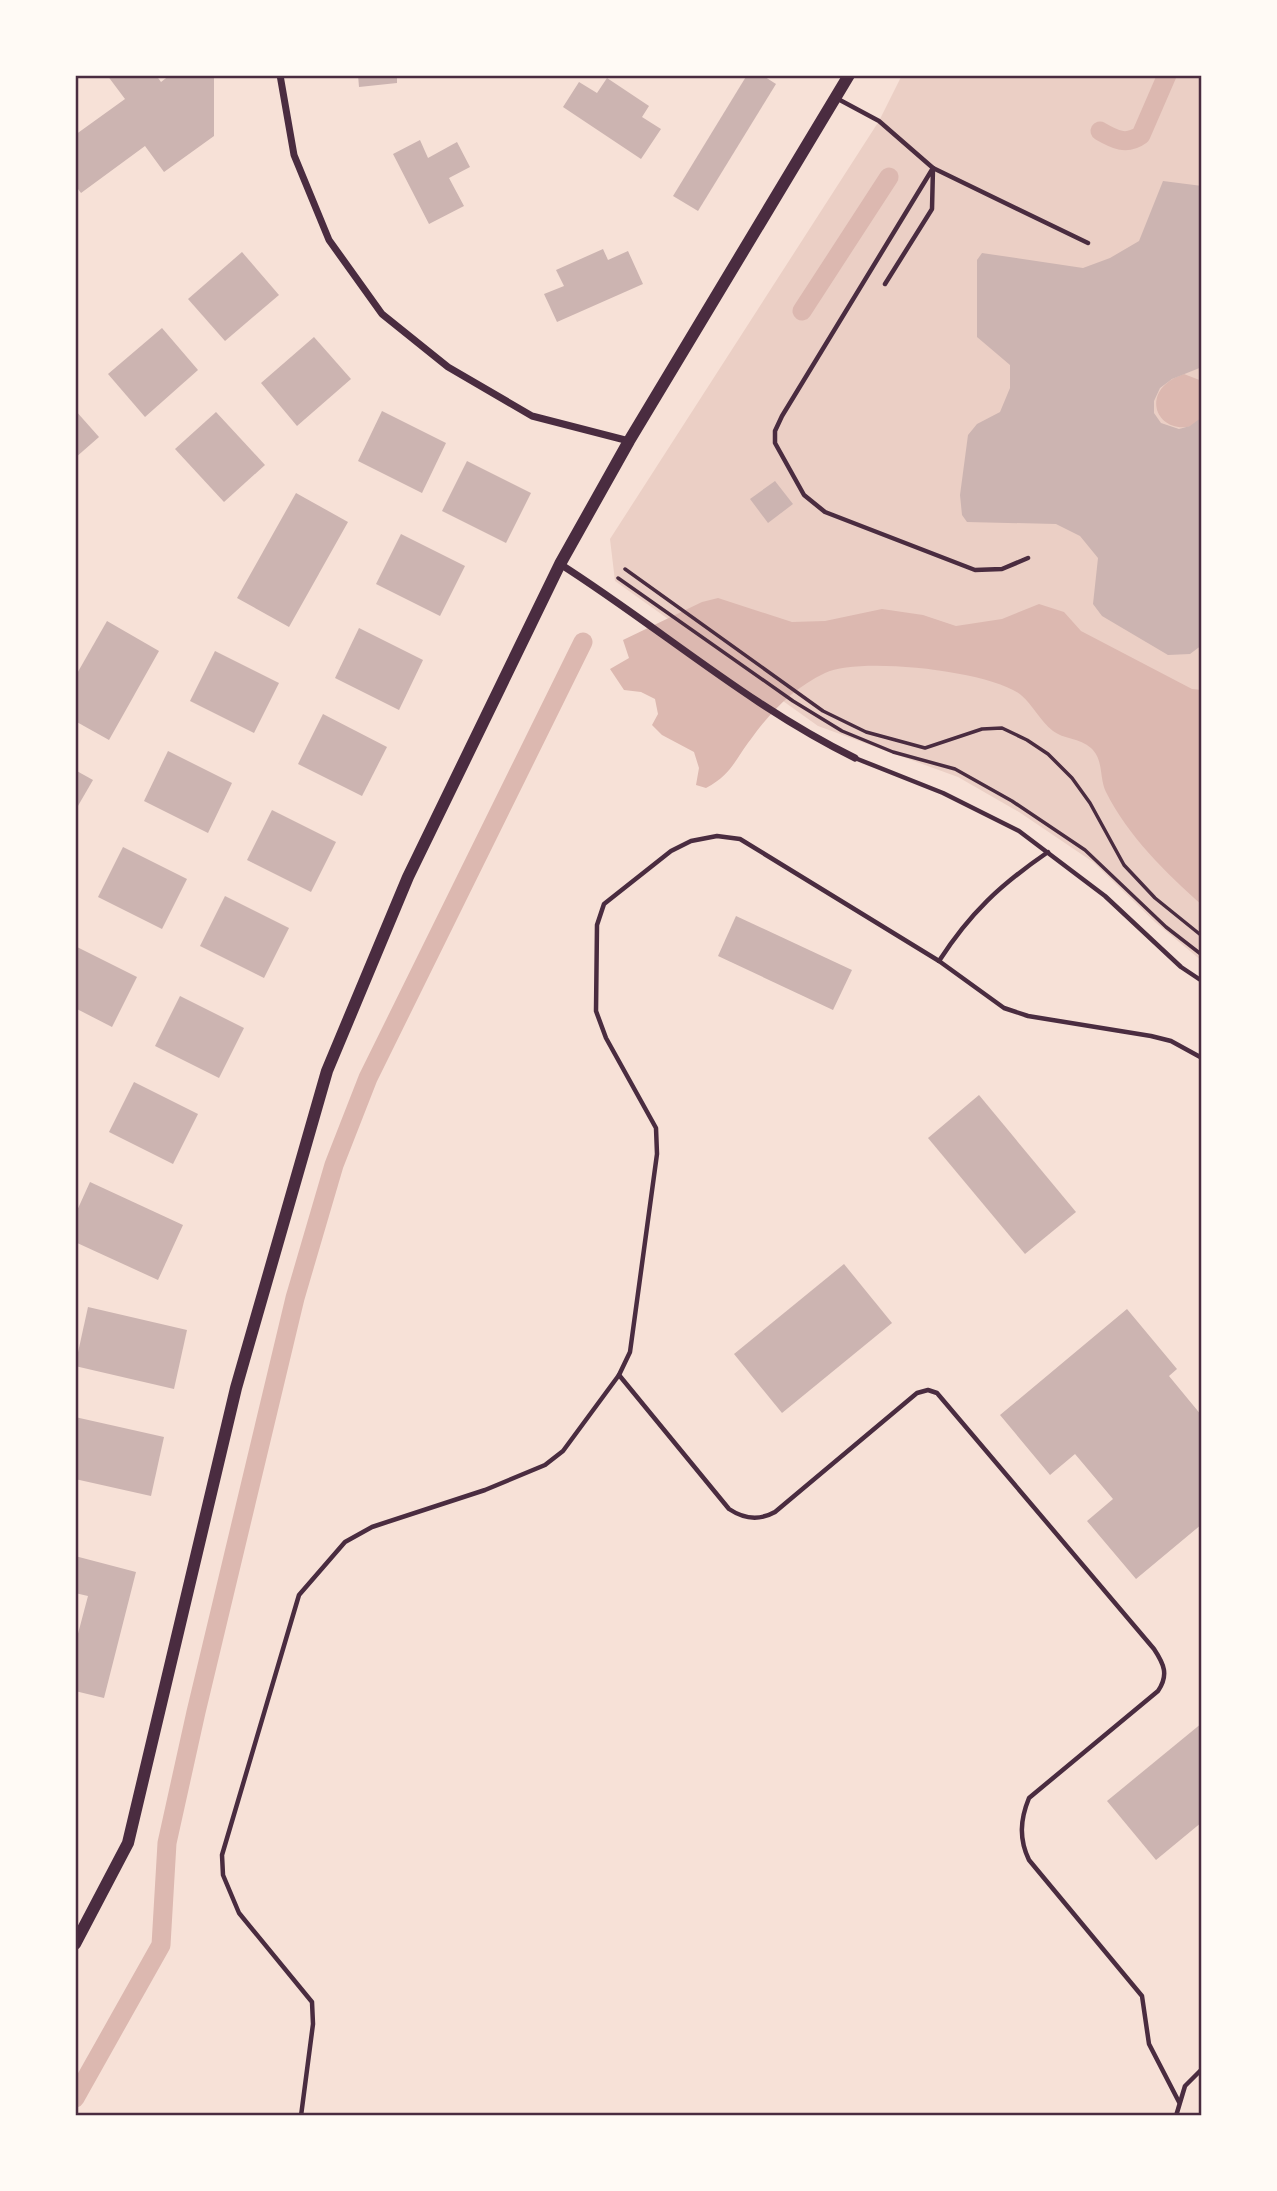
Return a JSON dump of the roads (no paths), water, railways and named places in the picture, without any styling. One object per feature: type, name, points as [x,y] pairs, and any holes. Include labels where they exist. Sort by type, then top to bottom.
[{"type":"street","points":[[280,75],[294,155],[330,240],[382,314],[448,367],[532,416],[629,441]]},
{"type":"street","points":[[75,1944],[128,1843],[236,1388],[327,1071],[408,877],[560,564],[629,441],[849,75]]},
{"type":"street","points":[[560,564],[631,609],[752,700],[804,733],[855,758]]},
{"type":"lane","points":[[836,97],[879,121],[933,168],[1088,243]]},
{"type":"lane","points":[[885,284],[932,209],[933,168]]},
{"type":"lane","points":[[933,168],[782,416],[775,430],[775,443],[804,495],[825,512],[975,570],[1002,569],[1028,558]]},
{"type":"lane","points":[[855,758],[954,799],[1019,831],[1105,896],[1181,967],[1202,981]]},
{"type":"lane","points":[[301,2116],[313,2024],[312,2002],[239,1913],[223,1875],[222,1855],[299,1595],[345,1542],[372,1527],[485,1490],[545,1465],[563,1451],[619,1375],[630,1352],[657,1154],[656,1128],[606,1038],[596,1011],[597,925],[604,904],[671,851],[691,841],[717,836],[740,839],[939,961],[1004,1008],[1028,1017],[1171,1041],[1202,1058]]},
{"type":"lane","points":[[939,961],[964,922],[1002,886],[1048,852]]},
{"type":"lane","points":[[619,1375],[729,1509],[740,1517],[752,1518],[765,1517],[775,1512],[917,1393],[928,1390],[937,1393],[1154,1649],[1165,1672],[1165,1682],[1158,1691],[1030,1798],[1023,1813],[1021,1834],[1029,1860],[1142,1996],[1146,2008],[1149,2044],[1179,2102]]},
{"type":"lane","points":[[1177,2116],[1185,2086],[1202,2069]]},
{"type":"waterway","points":[[1100,131],[1125,141],[1141,135],[1167,75]]},
{"type":"waterway","points":[[802,311],[889,177]]},
{"type":"waterway","points":[[75,2098],[161,1945],[167,1843],[196,1712],[295,1298],[334,1165],[368,1078],[583,642]]}]
